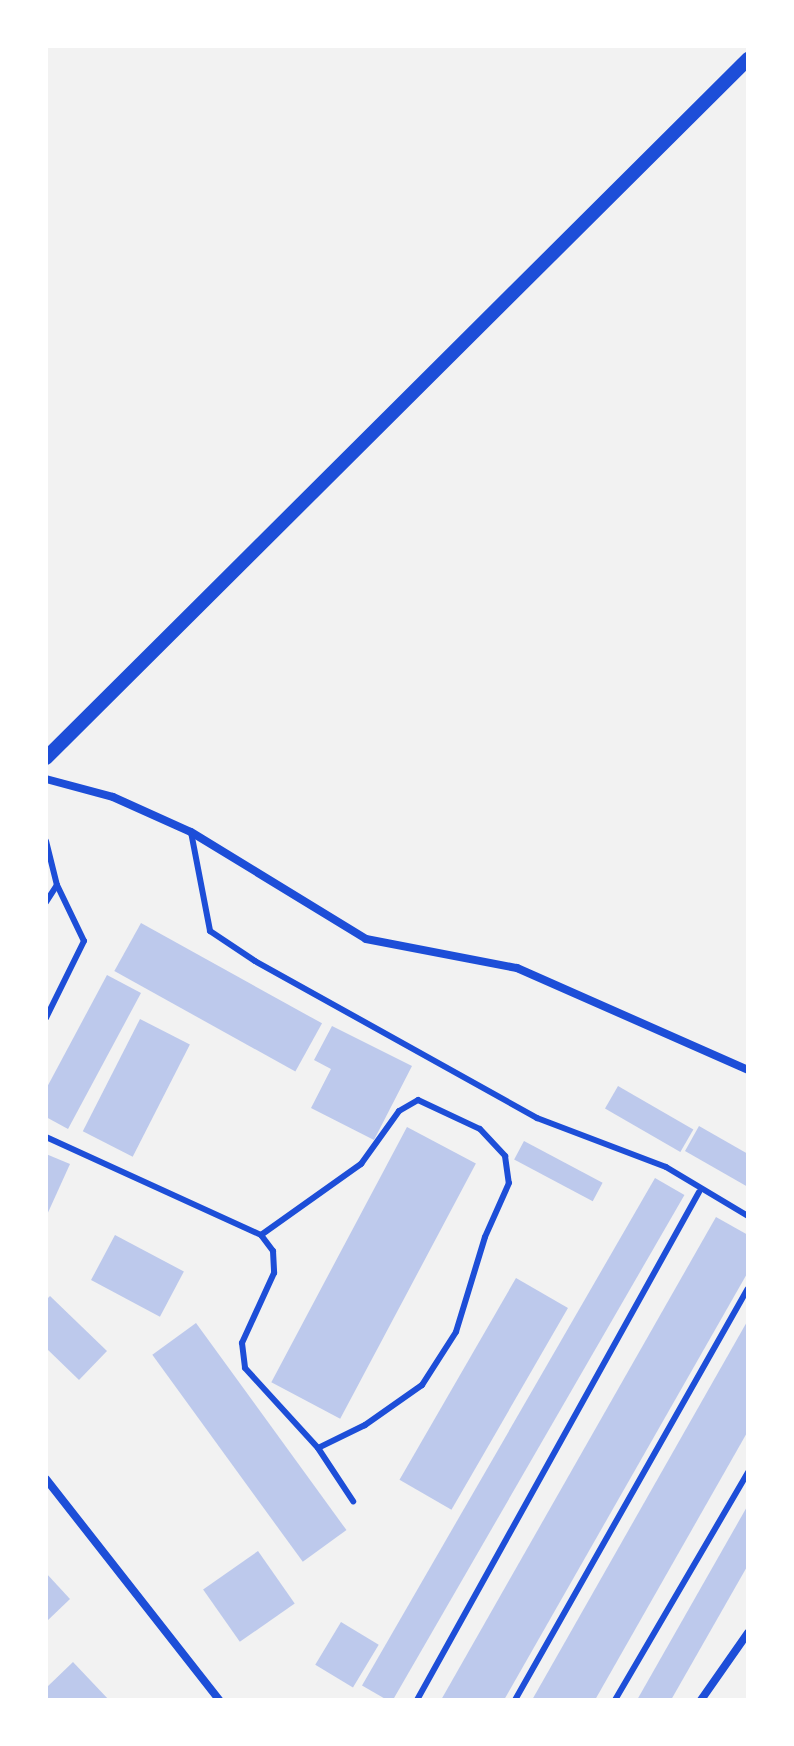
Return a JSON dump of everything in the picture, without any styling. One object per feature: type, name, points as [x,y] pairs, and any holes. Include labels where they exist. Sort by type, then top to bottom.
[{"type":"street","points":[[46,758],[748,59]]},
{"type":"street","points":[[46,779],[113,797],[191,832],[366,939],[517,968],[748,1070]]},
{"type":"street","points":[[46,1479],[219,1700]]},
{"type":"street","points":[[701,1700],[747,1637]]},
{"type":"lane","points":[[191,832],[210,931],[255,961],[537,1118],[666,1167],[699,1192],[748,1216]]},
{"type":"lane","points":[[46,841],[57,885],[84,941],[46,1018]]},
{"type":"lane","points":[[46,902],[57,885]]},
{"type":"lane","points":[[261,1235],[361,1164],[399,1111],[418,1100],[480,1129],[505,1156],[509,1183],[485,1237],[456,1332],[422,1385],[365,1425],[318,1448]]},
{"type":"lane","points":[[46,1137],[261,1235],[273,1251],[274,1273],[242,1343],[245,1368],[318,1448],[353,1501]]},
{"type":"lane","points":[[417,1700],[699,1192]]},
{"type":"lane","points":[[515,1700],[748,1289]]},
{"type":"lane","points":[[615,1700],[748,1472]]},
{"type":"building","points":[[141,923],[322,1023],[295,1071],[114,971]]},
{"type":"building","points":[[107,975],[141,993],[68,1129],[46,1117],[46,1089]]},
{"type":"building","points":[[140,1019],[190,1044],[133,1157],[83,1131]]},
{"type":"building","points":[[332,1026],[412,1066],[374,1140],[311,1108],[331,1069],[314,1060]]},
{"type":"building","points":[[618,1086],[693,1130],[680,1152],[605,1109]]},
{"type":"building","points":[[699,1126],[748,1154],[748,1187],[685,1151]]},
{"type":"building","points":[[407,1127],[476,1164],[340,1419],[271,1382]]},
{"type":"building","points":[[524,1141],[603,1183],[593,1201],[514,1160]]},
{"type":"building","points":[[46,1154],[70,1164],[46,1217]]},
{"type":"building","points":[[655,1178],[684,1195],[393,1700],[387,1700],[362,1685]]},
{"type":"building","points":[[716,1217],[748,1235],[748,1272],[504,1700],[441,1700]]},
{"type":"building","points":[[115,1235],[184,1272],[160,1317],[91,1280]]},
{"type":"building","points":[[516,1278],[568,1308],[451,1510],[400,1480]]},
{"type":"building","points":[[50,1296],[107,1351],[79,1380],[46,1348],[46,1300]]},
{"type":"building","points":[[748,1320],[748,1431],[595,1700],[532,1700]]},
{"type":"building","points":[[196,1323],[346,1530],[303,1562],[152,1355]]},
{"type":"building","points":[[748,1505],[748,1565],[671,1700],[637,1700]]},
{"type":"building","points":[[258,1551],[295,1603],[240,1642],[203,1589]]},
{"type":"building","points":[[46,1573],[70,1599],[46,1622]]},
{"type":"building","points":[[341,1622],[379,1645],[353,1688],[315,1665]]},
{"type":"building","points":[[73,1662],[109,1700],[46,1700],[46,1688]]}]
